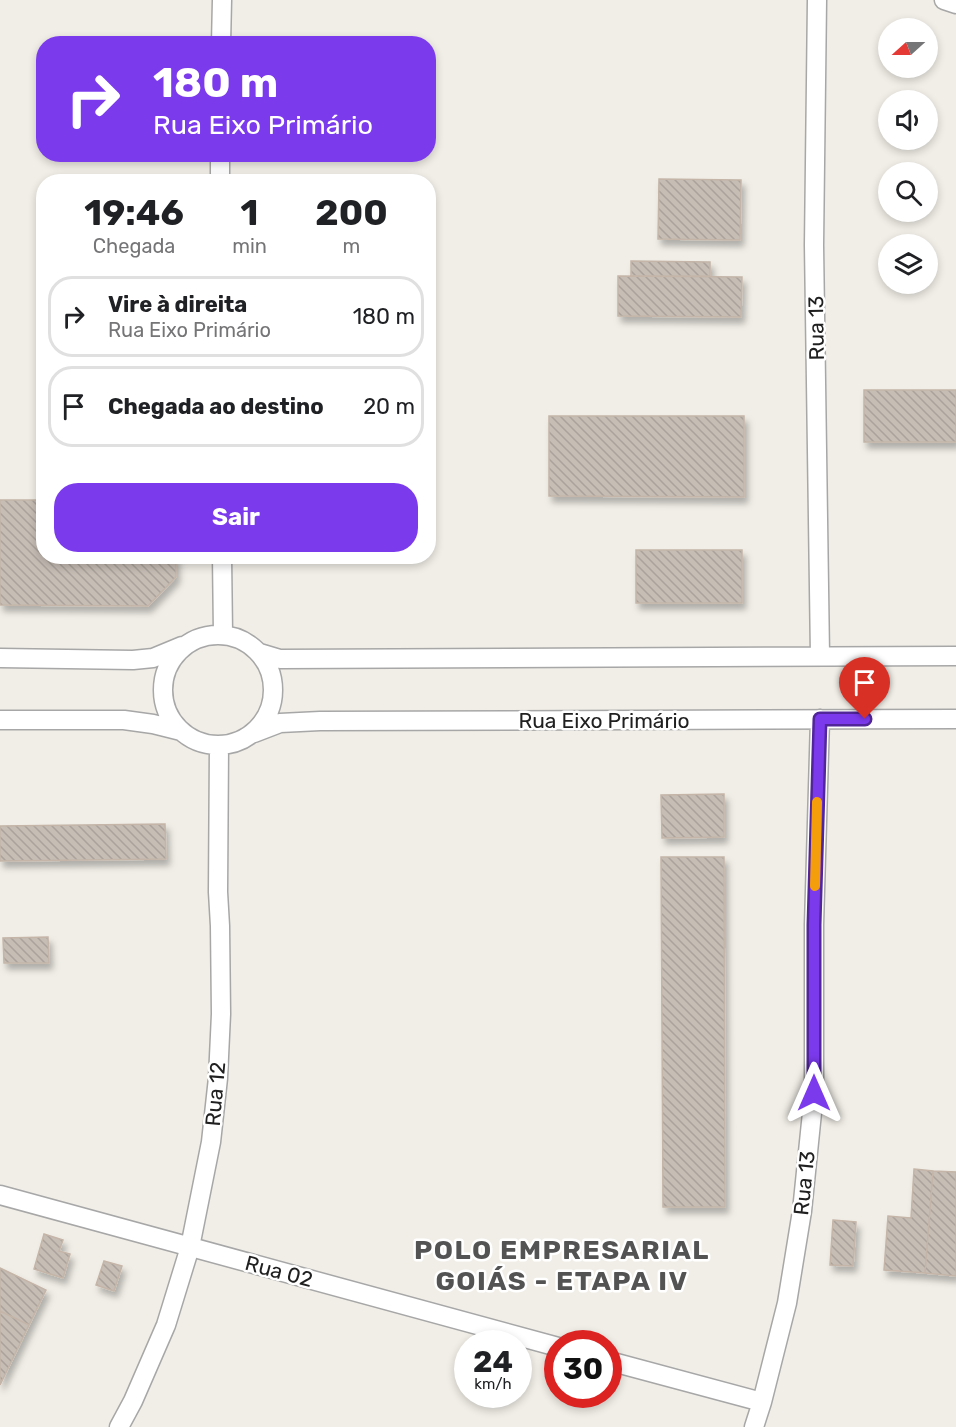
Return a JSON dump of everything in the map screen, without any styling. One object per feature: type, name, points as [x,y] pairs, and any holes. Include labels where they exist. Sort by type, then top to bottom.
[{"type":"street","points":[[221,36],[222,0]]},
{"type":"street","name":"Rua 13","points":[[817,0],[814,245],[820,656]]},
{"type":"street","points":[[944,0],[956,4]]},
{"type":"street","points":[[222,564],[223,634]]},
{"type":"street","points":[[0,658],[133,660],[153,658],[202,636],[223,634],[237,637],[260,653],[269,669],[273,686],[272,703],[265,720],[254,733],[231,744],[205,744],[181,731],[171,719],[164,704],[162,688],[165,672],[173,657],[184,645]]},
{"type":"street","points":[[260,653],[280,659],[956,656]]},
{"type":"street","name":"Rua 13","points":[[754,1427],[787,1303],[802,1211],[814,1093],[814,925],[820,719]]},
{"type":"street","name":"Rua Eixo Primário","points":[[254,733],[280,723],[320,721],[956,719]]},
{"type":"street","points":[[0,720],[124,720],[181,731]]},
{"type":"street","name":"Rua 12","points":[[119,1427],[133,1401],[166,1325],[190,1247],[211,1142],[218,1078],[221,1014],[218,892],[219,745]]},
{"type":"street","name":"Rua 02","points":[[0,1195],[544,1343]]},
{"type":"street","points":[[622,1364],[762,1402]]},
{"type":"building","points":[[659,179],[741,180],[740,240],[658,239]]},
{"type":"building","points":[[631,261],[710,262],[710,276],[631,276]]},
{"type":"building","points":[[618,276],[742,277],[741,317],[618,316]]},
{"type":"building","points":[[864,390],[956,390],[956,442],[864,442]]},
{"type":"building","points":[[549,416],[744,416],[744,497],[549,496]]},
{"type":"building","points":[[0,500],[36,500],[36,564],[176,564],[176,577],[148,606],[0,605]]},
{"type":"building","points":[[636,550],[742,550],[742,603],[636,603]]},
{"type":"building","points":[[724,794],[724,837],[662,838],[661,795]]},
{"type":"building","points":[[165,824],[166,859],[0,861],[0,826]]},
{"type":"building","points":[[661,857],[724,857],[725,1207],[663,1207]]},
{"type":"building","points":[[48,937],[49,963],[4,963],[3,938]]},
{"type":"building","points":[[914,1169],[933,1171],[925,1273],[884,1270],[888,1216],[911,1218]]},
{"type":"building","points":[[933,1171],[956,1172],[956,1276],[925,1273]]},
{"type":"building","points":[[833,1220],[856,1222],[853,1266],[830,1265]]},
{"type":"building","points":[[44,1234],[63,1240],[59,1251],[70,1254],[63,1278],[34,1269]]},
{"type":"building","points":[[104,1261],[122,1266],[114,1291],[96,1285]]},
{"type":"building","points":[[0,1268],[46,1290],[29,1325],[0,1311]]},
{"type":"building","points":[[0,1311],[29,1325],[0,1385]]},
{"type":"slow traffic","points":[[815,886],[817,802]]},
{"type":"district","name":"POLO EMPRESARIAL GOIÁS - ETAPA IV","points":[[562,1266]]},
{"type":"route","points":[[814,1093],[814,925],[820,719],[865,719]]}]
